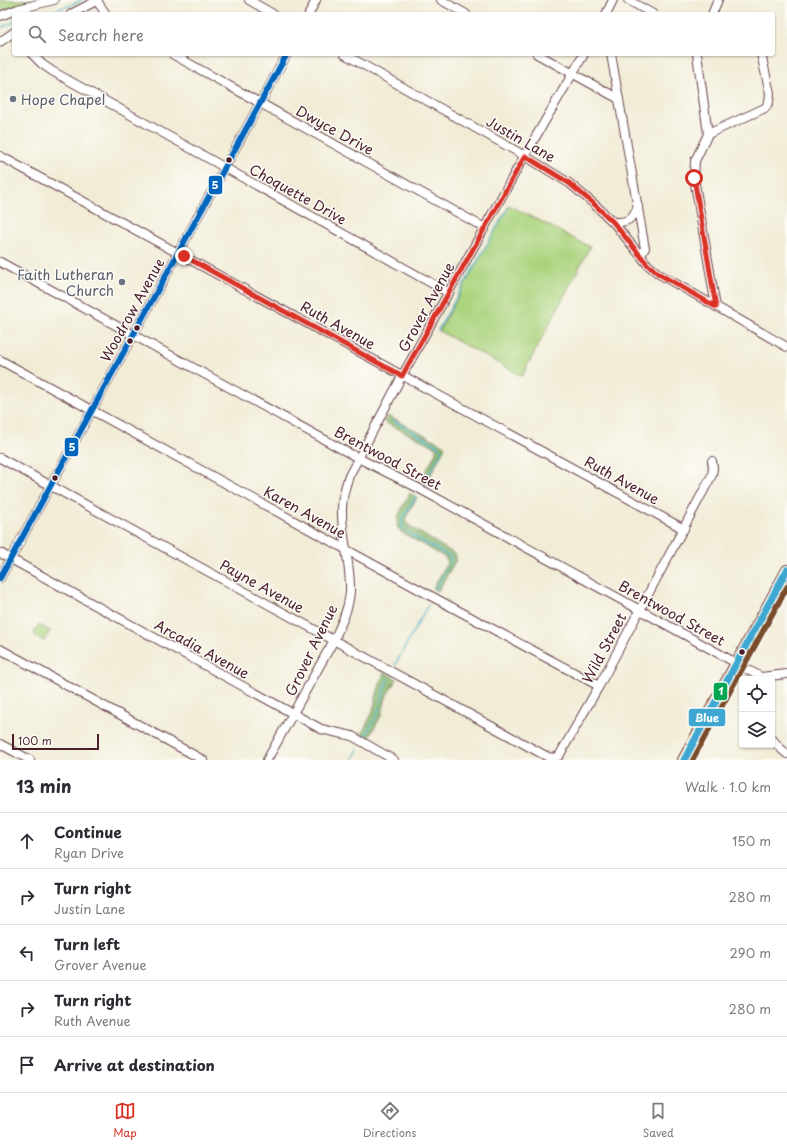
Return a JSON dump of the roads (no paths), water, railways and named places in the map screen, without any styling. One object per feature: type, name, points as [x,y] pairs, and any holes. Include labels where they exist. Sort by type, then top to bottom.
[{"type":"main road","points":[[683,760],[787,570]]},
{"type":"street","points":[[0,16],[18,9],[54,0]]},
{"type":"street","points":[[75,12],[98,0],[105,12]]},
{"type":"street","points":[[249,0],[270,12]]},
{"type":"street","points":[[309,12],[316,0]]},
{"type":"street","points":[[441,0],[462,12]]},
{"type":"street","points":[[607,12],[613,0]]},
{"type":"street","points":[[628,0],[649,12]]},
{"type":"street","points":[[713,12],[718,0]]},
{"type":"street","points":[[0,42],[12,33]]},
{"type":"street","name":"Choquette Drive","points":[[34,56],[47,67],[449,293]]},
{"type":"street","name":"Dwyce Drive","points":[[176,56],[485,228]]},
{"type":"street","name":"Woodrow Avenue","points":[[0,578],[286,56]]},
{"type":"street","name":"Justin Lane","points":[[348,56],[525,156],[569,183],[613,222],[648,265],[659,274],[787,347]]},
{"type":"street","points":[[540,56],[619,99]]},
{"type":"street","name":"Grover Avenue","points":[[267,760],[334,640],[348,605],[349,574],[342,522],[343,493],[349,476],[402,376],[583,56]]},
{"type":"street","points":[[611,56],[645,248],[641,255]]},
{"type":"street","points":[[697,56],[708,134],[695,161],[694,178],[716,307]]},
{"type":"street","points":[[708,134],[765,108],[769,102],[770,93],[761,56]]},
{"type":"street","name":"Ruth Avenue","points":[[0,156],[684,529]]},
{"type":"street","points":[[613,222],[621,222],[633,218],[638,207]]},
{"type":"street","name":"Brentwood Street","points":[[0,262],[358,458],[420,489],[758,676]]},
{"type":"street","name":"Karen Avenue","points":[[0,360],[599,686]]},
{"type":"street","name":"Payne Avenue","points":[[0,458],[548,757],[554,758]]},
{"type":"street","name":"Wild Street","points":[[554,758],[559,756],[599,686],[684,529],[712,475],[712,461]]},
{"type":"street","name":"Arcadia Avenue","points":[[0,553],[321,729],[352,736],[394,760]]},
{"type":"street","points":[[0,649],[203,760]]},
{"type":"street","points":[[774,676],[787,674]]},
{"type":"street","points":[[775,742],[787,754]]},
{"type":"street","points":[[0,744],[30,760]]},
{"type":"waterway","points":[[50,12],[82,0]]},
{"type":"waterway","points":[[0,28],[12,23]]},
{"type":"waterway","points":[[438,330],[508,208]]},
{"type":"waterway","points":[[392,420],[437,445],[442,451],[423,485]]},
{"type":"waterway","points":[[416,496],[402,520],[402,527],[411,535],[450,557],[451,561],[435,590]]},
{"type":"waterway","points":[[395,665],[429,603]]},
{"type":"waterway","points":[[365,736],[377,715],[388,678]]},
{"type":"waterway","points":[[352,760],[358,749]]},
{"type":"place","name":"Hope Chapel","points":[[13,99]]},
{"type":"place","name":"Faith Lutheran Church","points":[[122,282]]}]
